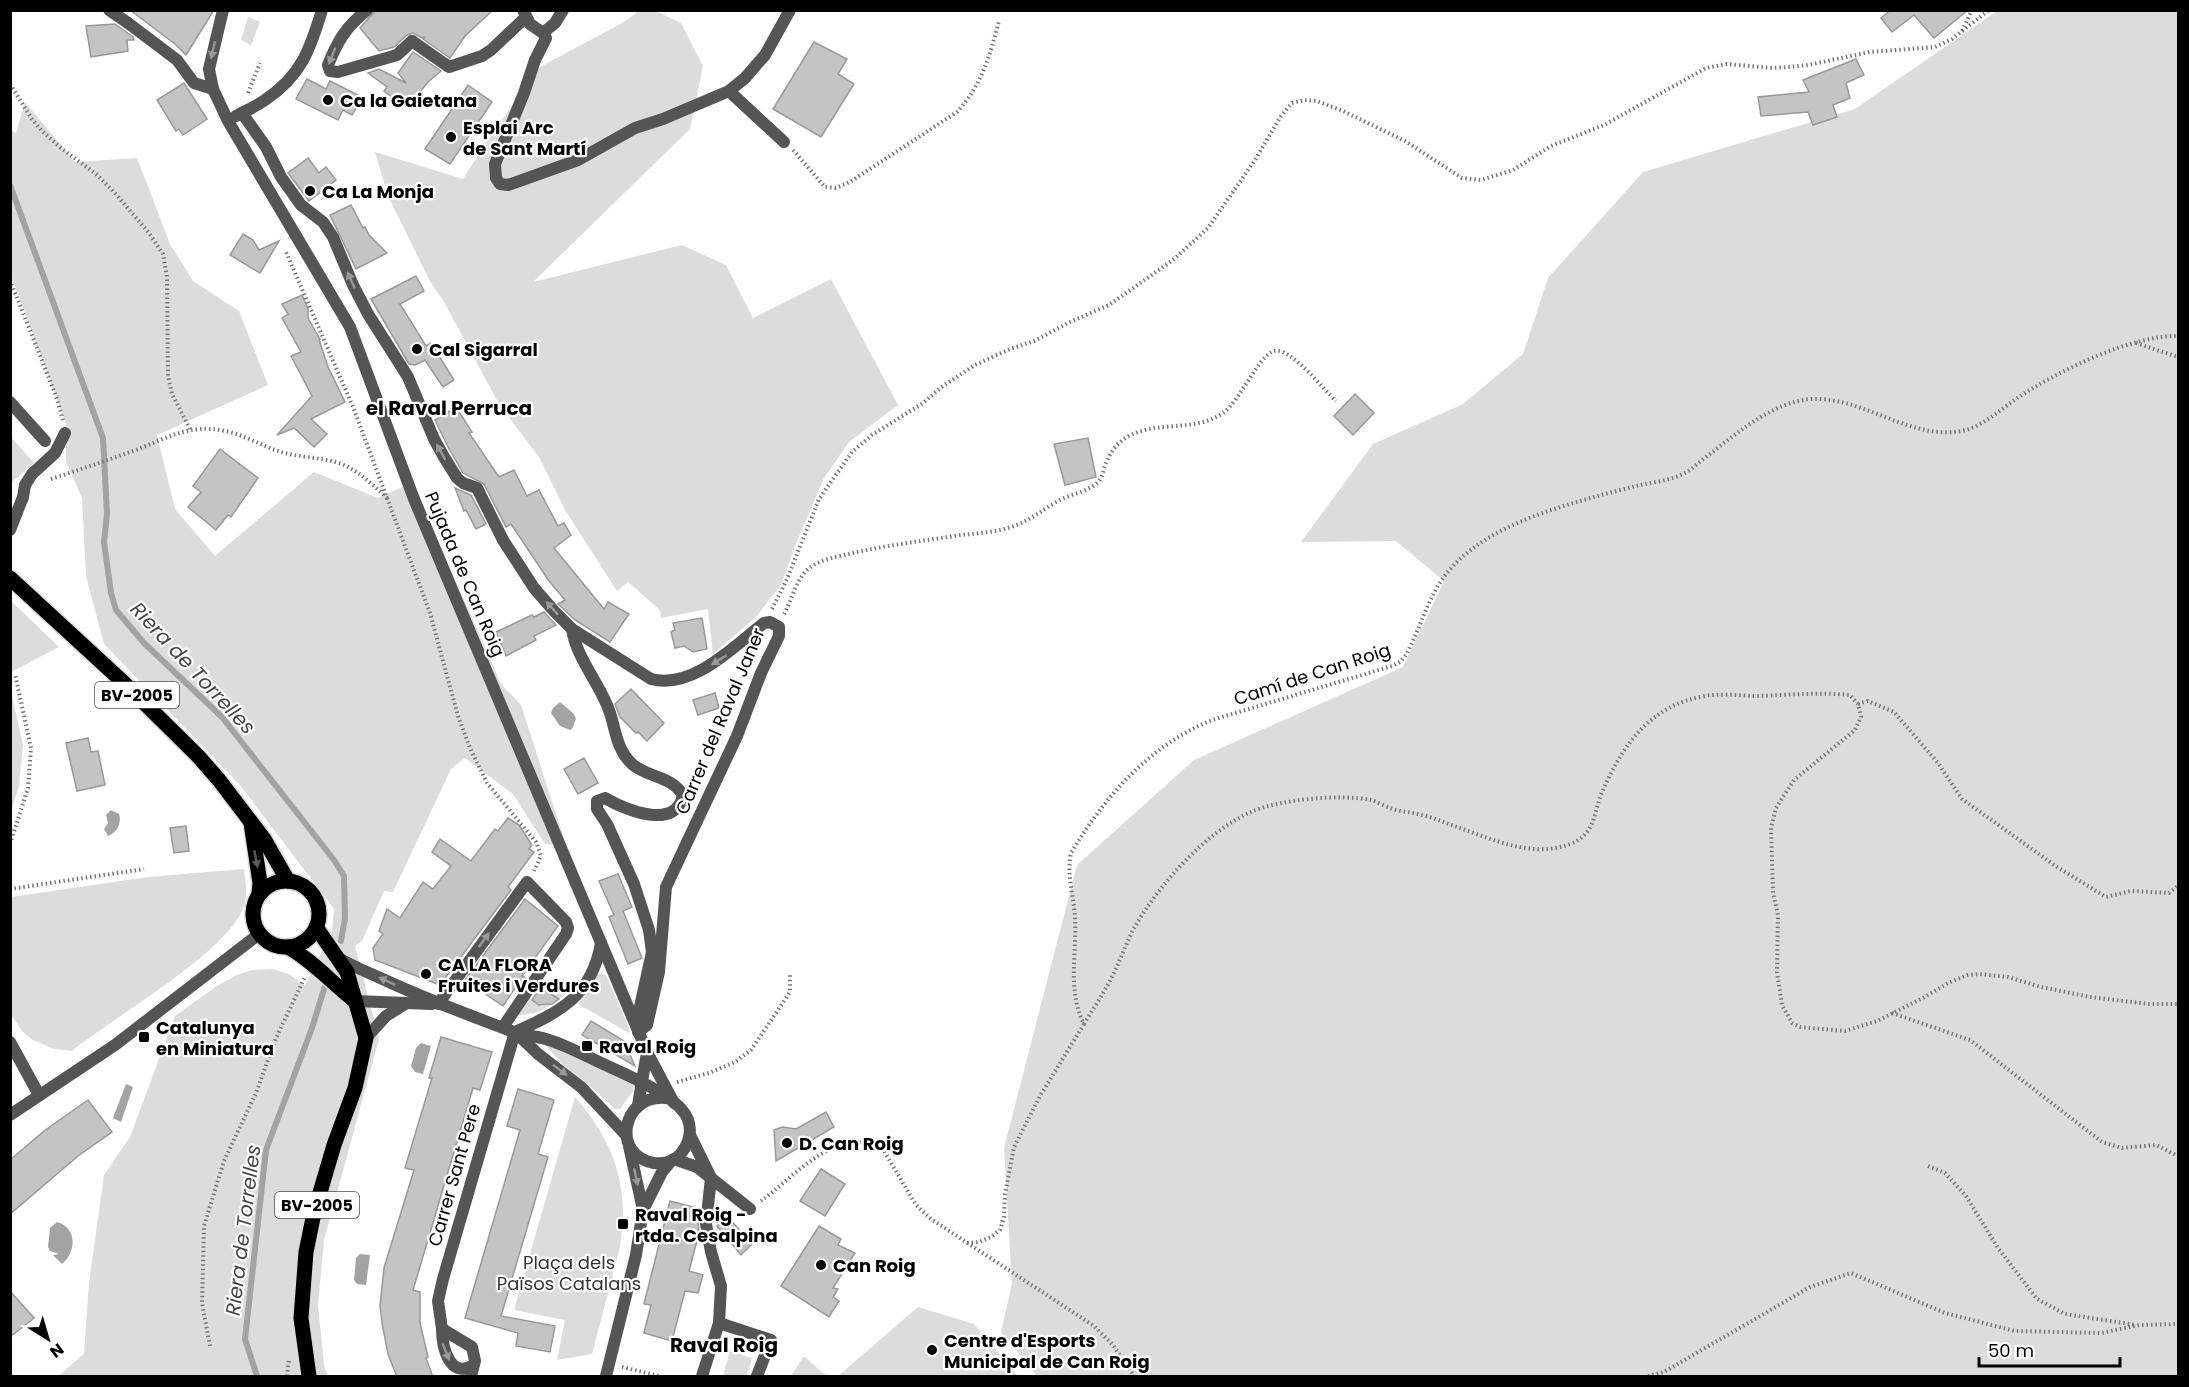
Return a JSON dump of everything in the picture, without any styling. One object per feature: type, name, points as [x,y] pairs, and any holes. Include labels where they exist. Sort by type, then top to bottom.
[{"type":"main road","name":"BV-2005","points":[[10,578],[161,718],[219,780],[264,839],[288,880],[301,884],[312,893],[318,906],[319,921],[316,927],[347,972],[366,1038],[355,1088],[314,1213],[306,1252],[301,1318],[309,1377]]},
{"type":"main road","name":"BV-2005","points":[[251,823],[260,883],[253,917],[259,934]]},
{"type":"main road","points":[[259,894],[272,884],[288,880]]},
{"type":"main road","points":[[288,947],[302,943],[313,934],[316,927]]},
{"type":"main road","points":[[259,934],[272,944],[288,947],[311,962],[355,1001]]},
{"type":"street","points":[[109,10],[177,60],[194,84],[213,89],[209,69],[223,10]]},
{"type":"street","points":[[228,121],[263,102],[292,77],[312,44],[322,10]]},
{"type":"street","points":[[367,10],[343,33],[328,65],[330,71],[338,72],[397,55],[412,41],[449,67],[482,56],[491,50],[525,14],[530,24],[543,33],[546,38],[544,44],[535,60],[495,164],[496,178],[500,184],[508,185],[578,160],[635,128],[663,119],[729,91],[745,78],[765,55],[790,10]]},
{"type":"street","points":[[543,33],[555,23],[563,10]]},
{"type":"street","name":"Pujada de Can Roig","points":[[213,89],[228,121],[350,327],[414,499],[647,1052],[665,1085],[670,1101]]},
{"type":"street","points":[[729,91],[784,141]]},
{"type":"street","name":"Carrer del Raval Janer","points":[[242,113],[266,147],[281,177],[301,205],[323,222],[333,237],[358,294],[408,377],[434,439],[450,468],[463,483],[477,488],[494,523],[534,588],[572,629],[651,679],[659,681],[703,669],[723,658],[771,624],[780,630],[761,673],[748,711],[666,887],[659,972],[647,1024],[637,1028]]},
{"type":"street","points":[[10,402],[45,441]]},
{"type":"street","points":[[10,530],[23,497],[25,485],[32,474],[55,453],[65,433]]},
{"type":"street","points":[[572,629],[574,644],[608,707],[615,736],[625,755],[640,770],[675,784],[683,795],[678,807],[669,814],[656,815],[629,809],[605,798],[597,801],[597,809],[607,824],[634,884],[649,930],[651,952],[637,1028]]},
{"type":"street","points":[[438,1004],[527,882],[566,922],[568,928],[502,1027]]},
{"type":"street","points":[[10,1115],[115,1045],[259,934]]},
{"type":"street","points":[[515,1032],[550,1016],[570,1002],[588,981],[597,964],[601,942]]},
{"type":"street","points":[[336,956],[438,1004],[515,1032],[549,1040],[642,1083],[682,1108],[687,1117],[690,1135],[711,1178],[706,1224],[721,1286],[718,1323],[702,1377]]},
{"type":"street","points":[[355,1001],[438,1004]]},
{"type":"street","points":[[366,1038],[386,1016],[406,1003]]},
{"type":"street","points":[[515,1032],[538,1054],[580,1087],[628,1140],[637,1155],[655,1163],[673,1160],[697,1167],[746,1206]]},
{"type":"street","name":"Carrer Sant Pere","points":[[472,1371],[452,1364],[444,1349],[438,1301],[515,1032]]},
{"type":"street","points":[[10,1042],[39,1095]]},
{"type":"street","points":[[643,1210],[628,1140],[628,1119],[638,1105],[647,1052]]},
{"type":"street","points":[[638,1105],[649,1100],[670,1101]]},
{"type":"street","points":[[606,1377],[636,1255],[643,1210],[662,1172],[681,1154],[690,1135]]},
{"type":"street","points":[[718,1323],[771,1340],[757,1377]]},
{"type":"street","points":[[442,1329],[472,1347],[475,1355],[472,1371]]},
{"type":"path","points":[[1962,32],[1972,10]]},
{"type":"path","points":[[771,624],[819,499],[852,452],[867,439],[923,403],[975,365],[1034,341],[1070,321],[1109,305],[1173,260],[1208,228],[1255,160],[1281,116],[1292,103],[1305,99],[1343,111],[1405,141],[1462,178],[1481,180],[1508,172],[1551,146],[1604,125],[1694,74],[1716,65],[1772,68],[1808,65],[1870,52],[1935,47],[1962,32],[1989,10]]},
{"type":"path","points":[[784,141],[825,187],[842,186],[957,112],[978,86],[987,65],[999,21]]},
{"type":"path","points":[[251,83],[260,63]]},
{"type":"path","points":[[10,84],[43,132],[96,174],[114,192],[149,233],[163,254],[167,277],[168,376],[172,394],[190,429]]},
{"type":"path","points":[[284,248],[353,406],[430,613],[458,716],[470,748],[487,783],[536,842],[539,849],[539,862],[527,882]]},
{"type":"path","points":[[10,280],[56,396],[65,433]]},
{"type":"path","name":"Camí de Can Roig","points":[[1084,1024],[1077,1012],[1073,986],[1075,918],[1069,863],[1071,853],[1112,792],[1150,757],[1212,720],[1400,662],[1406,655],[1433,595],[1447,573],[1480,543],[1531,518],[1599,496],[1679,476],[1739,432],[1782,407],[1810,399],[1835,400],[1875,411],[1919,428],[1942,432],[1966,429],[1980,424],[2045,382],[2078,365],[2146,339],[2178,336]]},
{"type":"path","points":[[2135,343],[2178,357]]},
{"type":"path","points":[[771,624],[789,606],[798,583],[806,571],[815,564],[891,545],[993,531],[1017,525],[1037,516],[1056,502],[1097,483],[1101,479],[1109,455],[1115,446],[1132,434],[1196,423],[1223,413],[1253,376],[1264,358],[1273,351],[1287,353],[1308,371],[1336,401]]},
{"type":"path","points":[[23,497],[41,482],[190,429],[224,431],[282,452],[341,464],[354,470],[387,498]]},
{"type":"path","points":[[10,844],[28,788],[31,748],[15,674]]},
{"type":"path","points":[[967,1244],[991,1237],[1000,1230],[1014,1148],[1040,1096],[1110,981],[1133,931],[1158,894],[1193,854],[1232,823],[1251,812],[1272,805],[1325,798],[1371,800],[1394,809],[1423,815],[1498,842],[1546,850],[1568,845],[1583,839],[1595,818],[1602,791],[1620,754],[1635,734],[1672,705],[1705,696],[1830,693],[1850,695],[1858,704],[1861,717],[1855,730],[1794,780],[1776,808],[1770,840],[1773,893],[1778,915],[1778,972],[1782,1005],[1792,1023],[1800,1027],[1845,1031],[1877,1021],[1948,983],[1967,975],[1979,974],[2008,977],[2090,997],[2149,1004],[2178,1004]]},
{"type":"path","points":[[1858,704],[1868,701],[1894,712],[1938,763],[1962,799],[2057,867],[2106,897],[2131,891],[2169,893],[2178,886]]},
{"type":"path","points":[[10,889],[144,869]]},
{"type":"path","points":[[210,1346],[202,1304],[202,1268],[204,1226],[212,1194],[224,1161],[256,1093],[276,1038],[311,962]]},
{"type":"path","points":[[665,1085],[710,1073],[735,1062],[751,1050],[790,992],[790,975]]},
{"type":"path","points":[[1891,1013],[1970,1040],[2102,1142],[2122,1148],[2156,1145],[2178,1156]]},
{"type":"path","points":[[746,1206],[758,1203],[833,1147],[854,1141],[878,1147],[884,1151],[916,1205],[931,1219],[1094,1326],[1113,1345],[1134,1377]]},
{"type":"path","points":[[1928,1166],[1945,1173],[1966,1197],[1998,1248],[2037,1299],[2065,1314],[2139,1326]]},
{"type":"path","points":[[1647,1377],[1664,1372],[1810,1287],[1851,1274],[1945,1313],[2015,1331],[2101,1333],[2139,1326],[2178,1324]]},
{"type":"path","points":[[608,1363],[659,1377]]},
{"type":"green space","points":[[639,11],[656,11],[681,23],[703,66],[690,129],[533,282],[682,245],[726,265],[753,318],[831,279],[898,405],[849,442],[824,478],[781,585],[756,617],[713,654],[708,609],[661,618],[660,610],[628,582],[617,591],[565,510],[539,457],[499,404],[444,302],[431,283],[388,196],[375,152],[463,179],[493,132],[540,67],[624,22]]},
{"type":"green space","points":[[1997,11],[2178,11],[2178,1376],[1037,1376],[1001,1332],[1012,1284],[1004,1148],[1077,865],[1194,760],[1403,667],[1444,581],[1396,541],[1301,542],[1373,444],[1463,404],[1523,354],[1548,278],[1643,172],[1855,109]]},
{"type":"green space","points":[[248,17],[260,22],[251,45],[241,40]]},
{"type":"green space","points":[[25,102],[75,162],[137,158],[170,244],[193,281],[239,311],[268,385],[157,435],[175,509],[215,556],[314,472],[378,498],[411,483],[443,561],[467,606],[501,684],[521,705],[566,845],[545,844],[513,794],[465,758],[451,769],[393,892],[384,891],[362,941],[355,946],[379,1039],[324,1240],[318,1305],[324,1365],[328,1376],[58,1376],[84,1354],[89,1283],[104,1175],[130,1137],[175,1016],[217,986],[252,970],[273,969],[289,974],[305,986],[332,931],[334,909],[240,785],[104,644],[86,576],[82,498],[66,462],[66,424],[11,275],[11,130],[16,133]]},
{"type":"green space","points":[[10,436],[34,463],[11,483],[10,483]]},
{"type":"green space","points":[[10,600],[59,647],[11,672],[10,672]]},
{"type":"green space","points":[[10,687],[23,745],[19,786],[11,811]]},
{"type":"green space","points":[[244,869],[246,892],[244,906],[234,924],[216,944],[193,964],[72,1051],[54,1049],[31,1039],[11,1015],[11,897],[148,877]]},
{"type":"green space","points":[[597,975],[606,975],[629,1033],[578,1004],[591,988]]},
{"type":"green space","points":[[543,979],[567,993],[539,1012],[517,1016],[530,998],[542,1007],[550,1004],[555,996],[538,986]]},
{"type":"green space","points":[[542,1041],[625,1080],[633,1085],[633,1091],[620,1109],[615,1109],[562,1064]]},
{"type":"green space","name":"Plaça dels Països Catalans","points":[[575,1097],[596,1124],[611,1153],[620,1183],[623,1218],[618,1218],[618,1229],[622,1229],[620,1247],[592,1354],[557,1360],[565,1320],[514,1310]]},
{"type":"green space","name":"Centre d'Esports Municipal de Can Roig","points":[[918,1307],[974,1324],[1018,1376],[838,1376]]},
{"type":"green space","points":[[730,1351],[752,1358],[747,1376],[723,1376]]},
{"type":"green space","points":[[803,1357],[824,1374],[836,1376],[791,1376]]},
{"type":"shaded area","points":[[560,702],[574,714],[576,719],[570,730],[560,726],[551,713]]},
{"type":"shaded area","points":[[111,810],[119,814],[120,821],[116,830],[108,836],[104,829],[108,823],[106,815]]},
{"type":"shaded area","points":[[421,1043],[431,1046],[423,1074],[415,1072],[411,1066],[416,1048]]},
{"type":"shaded area","points":[[126,1084],[133,1087],[121,1122],[113,1118]]},
{"type":"shaded area","points":[[57,1222],[69,1230],[73,1241],[70,1254],[62,1264],[53,1255],[59,1254],[50,1251],[48,1247],[50,1228]]},
{"type":"shaded area","points":[[360,1254],[370,1255],[366,1285],[357,1284],[354,1280],[356,1258]]},
{"type":"building","points":[[130,10],[214,10],[186,55]]},
{"type":"building","points":[[376,10],[493,10],[465,36],[450,58],[423,39],[425,37],[422,38],[413,33],[407,35],[394,47],[379,51],[360,28]]},
{"type":"building","points":[[1891,10],[1968,10],[1934,38],[1914,15],[1892,32],[1881,18]]},
{"type":"building","points":[[115,24],[133,37],[134,40],[127,40],[128,51],[91,57],[86,26]]},
{"type":"building","points":[[814,42],[847,59],[838,74],[854,84],[821,137],[773,109]]},
{"type":"building","points":[[413,52],[441,71],[428,82],[410,105],[401,98],[399,102],[384,91],[387,87],[368,73],[379,69],[406,83],[398,73]]},
{"type":"building","points":[[1856,59],[1864,75],[1846,83],[1850,98],[1833,105],[1837,117],[1813,125],[1808,112],[1761,116],[1758,97],[1809,92],[1803,80]]},
{"type":"building","name":"Ca la Gaietana","points":[[307,79],[326,89],[330,81],[362,97],[352,115],[343,110],[338,120],[296,99]]},
{"type":"building","points":[[184,83],[207,119],[183,135],[179,129],[176,131],[157,100]]},
{"type":"building","name":"Esplai Arc de Sant Martí","points":[[468,85],[492,102],[450,164],[425,149]]},
{"type":"building","name":"Ca La Monja","points":[[308,158],[319,173],[326,167],[336,180],[309,201],[288,173]]},
{"type":"building","points":[[351,205],[363,228],[365,227],[369,235],[387,253],[356,269],[330,215]]},
{"type":"building","points":[[243,234],[253,240],[259,250],[279,241],[260,273],[230,255]]},
{"type":"building","points":[[416,276],[424,291],[400,304],[426,346],[431,343],[454,380],[443,387],[425,360],[415,365],[409,364],[371,299]]},
{"type":"building","points":[[302,295],[308,309],[308,318],[320,339],[328,367],[345,402],[311,419],[327,434],[314,447],[294,428],[277,435],[312,396],[291,356],[301,352],[282,318],[288,314],[282,304]]},
{"type":"building","points":[[1355,394],[1374,413],[1353,435],[1334,416]]},
{"type":"building","points":[[456,407],[472,432],[469,433],[499,477],[514,470],[527,496],[539,490],[558,526],[564,523],[571,535],[554,548],[604,609],[608,602],[629,614],[610,642],[575,620],[558,604],[565,600],[549,581],[511,524],[506,527],[484,484],[463,473],[435,420]]},
{"type":"building","points":[[1088,438],[1096,477],[1065,485],[1054,444]]},
{"type":"building","points":[[220,449],[258,478],[231,517],[228,515],[216,530],[188,507],[201,492],[193,486]]},
{"type":"building","points":[[455,488],[471,495],[486,524],[476,529],[466,510],[464,511]]},
{"type":"building","points":[[544,612],[556,625],[534,636],[536,640],[506,656],[496,632],[532,615],[534,617]]},
{"type":"building","points":[[702,618],[707,649],[693,652],[684,646],[675,648],[671,632],[675,630],[673,623]]},
{"type":"building","points":[[631,689],[664,723],[647,741],[620,717],[615,704]]},
{"type":"building","points":[[715,693],[719,708],[698,715],[693,700]]},
{"type":"building","points":[[88,738],[91,752],[98,751],[105,785],[77,791],[66,743]]},
{"type":"building","points":[[584,758],[598,783],[578,794],[564,769]]},
{"type":"building","points":[[508,818],[519,825],[532,845],[529,849],[534,852],[508,887],[511,890],[440,985],[375,960],[373,948],[383,934],[379,931],[387,909],[400,918],[423,882],[433,889],[451,866],[432,852],[440,839],[471,861],[495,829],[498,831]]},
{"type":"building","points":[[186,826],[189,851],[174,853],[170,828]]},
{"type":"building","points":[[618,874],[632,907],[623,911],[642,958],[628,964],[609,917],[614,915],[599,881]]},
{"type":"building","points":[[525,899],[558,926],[522,976],[526,978],[518,990],[515,988],[503,1006],[465,980]]},
{"type":"building","points":[[540,987],[559,999],[552,1004],[539,1005],[532,1000]]},
{"type":"building","points":[[591,1021],[624,1041],[635,1066],[582,1035]]},
{"type":"building","points":[[441,1037],[492,1052],[480,1090],[473,1088],[413,1290],[420,1292],[420,1323],[428,1357],[426,1358],[433,1377],[397,1377],[388,1354],[382,1323],[380,1306],[384,1268],[414,1170],[405,1168],[432,1078],[429,1078]]},
{"type":"building","points":[[518,1089],[554,1100],[538,1154],[548,1157],[501,1316],[555,1326],[550,1352],[516,1346],[518,1333],[465,1318],[520,1130],[507,1126]]},
{"type":"building","points":[[88,1100],[112,1132],[78,1156],[10,1214],[10,1160],[44,1131]]},
{"type":"building","points":[[826,1112],[834,1127],[776,1161],[774,1130],[782,1127],[796,1129]]},
{"type":"building","points":[[821,1169],[845,1184],[825,1216],[800,1201]]},
{"type":"building","points":[[670,1201],[697,1208],[699,1233],[689,1271],[703,1275],[698,1293],[685,1291],[672,1341],[644,1333],[651,1305],[644,1304]]},
{"type":"building","points":[[728,1217],[752,1244],[741,1255],[717,1226]]},
{"type":"building","name":"Can Roig","points":[[819,1226],[841,1239],[838,1245],[855,1253],[833,1288],[838,1289],[833,1297],[839,1301],[829,1317],[781,1286]]},
{"type":"building","points":[[10,1291],[34,1318],[10,1337]]},
{"type":"waterway","name":"Riera de Torrelles","points":[[10,185],[103,438],[107,514],[104,542],[111,593],[116,610],[144,643],[222,717],[334,860],[344,876],[345,918],[341,941]]},
{"type":"waterway","name":"Riera de Torrelles","points":[[257,1376],[245,1339],[266,1150],[312,1028],[325,986]]},
{"type":"place","name":"Ca la Gaietana","points":[[328,100]]},
{"type":"place","name":"Esplai Arc de Sant Martí","points":[[451,137]]},
{"type":"place","name":"Ca La Monja","points":[[310,191]]},
{"type":"place","name":"Cal Sigarral","points":[[417,349]]},
{"type":"place","name":"CA LA FLORA Fruites i Verdures","points":[[426,974]]},
{"type":"place","name":"Catalunya en Miniatura","points":[[144,1037]]},
{"type":"place","name":"Raval Roig","points":[[587,1046]]},
{"type":"place","name":"D. Can Roig","points":[[787,1143]]},
{"type":"place","name":"Raval Roig - rtda. Cesalpina","points":[[623,1224]]},
{"type":"place","name":"Can Roig","points":[[821,1265]]},
{"type":"place","name":"Centre d'Esports Municipal de Can Roig","points":[[932,1350]]},
{"type":"district","name":"el Raval Perruca","points":[[449,408]]},
{"type":"district","name":"Raval Roig","points":[[724,1345]]}]
